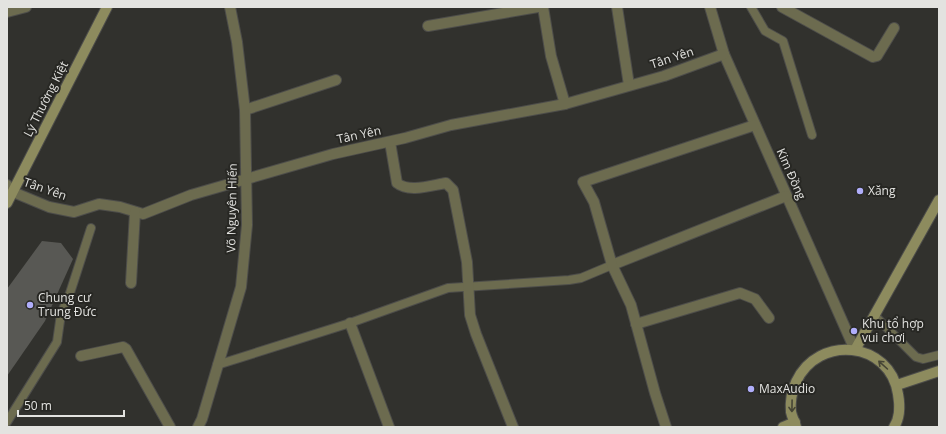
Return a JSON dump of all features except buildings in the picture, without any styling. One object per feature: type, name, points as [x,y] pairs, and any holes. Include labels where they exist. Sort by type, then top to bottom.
[{"type":"main road","name":"Lý Thường Kiệt","points":[[7,203],[10,188],[107,7]]},
{"type":"main road","points":[[855,350],[939,200]]},
{"type":"main road","points":[[783,427],[795,425],[791,412],[792,392],[800,373],[814,359],[832,351],[855,350],[875,358],[888,370],[897,385],[900,405],[894,427]]},
{"type":"main road","points":[[897,385],[939,371]]},
{"type":"street","points":[[7,12],[26,7]]},
{"type":"street","name":"Võ Nguyên Hiến","points":[[202,424],[217,365],[241,287],[247,225],[244,110],[237,42],[230,7]]},
{"type":"street","points":[[428,26],[538,7]]},
{"type":"street","points":[[543,7],[551,56],[565,104]]},
{"type":"street","points":[[617,7],[629,85]]},
{"type":"street","name":"Kim Đồng","points":[[710,7],[724,54],[855,350]]},
{"type":"street","points":[[782,7],[873,57],[877,56],[894,28]]},
{"type":"street","name":"Tân Yên","points":[[10,188],[49,207],[74,212],[99,204],[120,207],[143,214],[190,195],[333,154],[390,142],[452,125],[565,104],[664,76],[724,54]]},
{"type":"street","points":[[244,110],[336,80]]},
{"type":"street","points":[[666,427],[631,305],[612,265],[594,202],[583,182],[755,126]]},
{"type":"street","points":[[390,142],[396,183],[403,187],[417,187],[446,182],[453,190],[467,262],[470,315],[476,334],[513,427]]},
{"type":"street","points":[[612,265],[786,196]]},
{"type":"street","points":[[131,283],[135,212]]},
{"type":"street","points":[[636,324],[740,293],[755,299],[769,318]]},
{"type":"street","points":[[350,323],[389,427]]},
{"type":"street","points":[[81,356],[123,347],[126,349],[170,427]]},
{"type":"lane","points":[[751,7],[765,31],[783,41],[812,135]]},
{"type":"lane","points":[[7,422],[57,342],[61,314],[70,293],[91,228]]},
{"type":"lane","points":[[217,365],[350,323],[448,288],[569,280],[581,278],[612,265]]},
{"type":"lane","points":[[874,315],[916,358],[923,359],[939,355]]},
{"type":"place","name":"Xăng","points":[[860,191]]},
{"type":"place","name":"Chung cư Trung Đức","points":[[30,305]]},
{"type":"place","name":"Khu tổ hợp vui chơi","points":[[854,331]]},
{"type":"place","name":"MaxAudio","points":[[751,389]]}]
